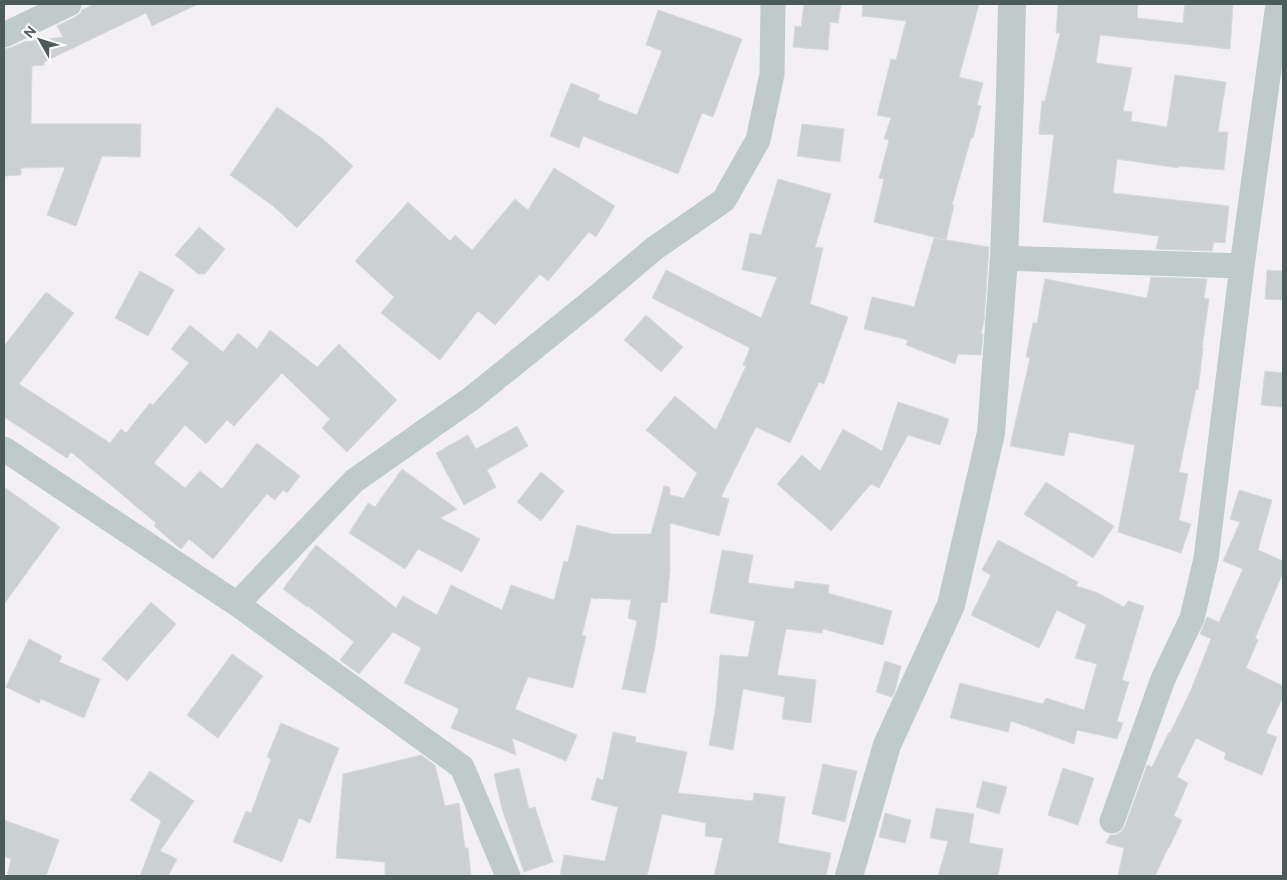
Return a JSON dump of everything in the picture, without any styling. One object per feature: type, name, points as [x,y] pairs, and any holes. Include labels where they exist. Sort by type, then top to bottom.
[{"type":"street","points":[[4,35],[69,4]]},
{"type":"street","points":[[237,604],[354,481],[472,398],[655,248],[724,200],[758,140],[772,74],[773,4]]},
{"type":"street","points":[[849,876],[887,745],[951,605],[991,433],[1004,258],[1012,4]]},
{"type":"street","points":[[1112,822],[1163,679],[1192,618],[1206,559],[1242,266],[1278,4]]},
{"type":"street","points":[[1004,258],[1242,266]]},
{"type":"street","points":[[4,449],[237,604],[462,768],[508,876]]},
{"type":"building","points":[[94,4],[198,4],[152,26],[146,13],[44,62],[44,65],[32,66],[31,124],[141,124],[140,157],[102,156],[76,226],[47,215],[65,167],[21,168],[21,175],[4,176],[4,49],[24,42],[63,37],[57,26]]},
{"type":"building","points":[[804,4],[841,4],[838,23],[830,22],[828,50],[793,47],[795,26],[801,27]]},
{"type":"building","points":[[863,4],[979,4],[959,77],[983,83],[977,105],[981,106],[952,205],[954,205],[946,240],[874,222],[884,179],[879,178],[889,140],[884,139],[891,118],[877,115],[891,59],[896,60],[906,21],[862,16]]},
{"type":"building","points":[[1058,4],[1138,4],[1137,18],[1183,23],[1185,4],[1233,4],[1230,49],[1100,35],[1096,63],[1132,68],[1123,111],[1132,112],[1131,121],[1167,127],[1175,75],[1226,82],[1218,132],[1228,132],[1224,170],[1178,166],[1178,168],[1117,159],[1113,193],[1229,206],[1225,243],[1214,242],[1212,251],[1156,249],[1159,236],[1043,222],[1054,135],[1039,134],[1042,101],[1045,101],[1060,33],[1056,33]]},
{"type":"building","points":[[658,10],[742,39],[713,117],[702,113],[678,174],[583,136],[579,148],[550,136],[571,83],[600,95],[598,100],[637,115],[662,51],[646,45]]},
{"type":"building","points":[[277,107],[323,139],[353,166],[297,228],[273,206],[230,175]]},
{"type":"building","points":[[802,124],[844,129],[840,162],[797,156]]},
{"type":"building","points":[[554,168],[615,206],[596,237],[589,232],[548,281],[540,274],[495,325],[478,311],[440,360],[381,313],[394,297],[355,261],[408,202],[450,241],[455,235],[472,250],[515,199],[528,210]]},
{"type":"building","points":[[778,179],[831,194],[815,247],[823,248],[810,304],[848,317],[824,384],[819,382],[790,443],[756,427],[721,497],[729,499],[719,536],[670,523],[670,569],[667,603],[661,602],[655,646],[645,693],[622,689],[637,621],[628,618],[631,600],[591,598],[582,635],[586,636],[573,688],[528,677],[515,709],[577,735],[566,761],[512,738],[516,755],[451,728],[459,709],[404,683],[421,648],[393,632],[359,674],[340,660],[354,642],[283,589],[316,545],[396,608],[403,596],[437,615],[451,585],[502,610],[511,585],[554,600],[564,561],[568,562],[577,525],[612,534],[651,534],[664,486],[670,487],[670,495],[684,498],[697,473],[646,430],[675,396],[716,430],[746,366],[743,365],[750,348],[652,298],[666,270],[761,318],[777,277],[742,270],[750,233],[761,235]]},
{"type":"building","points":[[199,227],[225,249],[205,274],[198,274],[175,255]]},
{"type":"building","points":[[934,238],[989,247],[984,321],[981,334],[983,334],[981,355],[958,354],[955,364],[906,345],[908,340],[864,329],[872,297],[914,307]]},
{"type":"building","points":[[1267,270],[1283,271],[1283,300],[1265,299]]},
{"type":"building","points":[[140,271],[174,290],[148,336],[115,318]]},
{"type":"building","points":[[1151,277],[1207,279],[1204,298],[1209,299],[1198,390],[1196,389],[1179,472],[1188,474],[1179,520],[1191,524],[1181,553],[1118,532],[1135,445],[1069,432],[1064,456],[1010,446],[1030,358],[1026,357],[1033,323],[1037,323],[1045,279],[1147,298]]},
{"type":"building","points":[[46,292],[74,313],[19,384],[110,443],[121,429],[126,433],[150,403],[153,405],[189,363],[171,349],[190,325],[223,352],[238,333],[257,349],[270,330],[317,367],[339,344],[397,400],[347,452],[322,428],[330,419],[282,373],[234,426],[227,420],[206,444],[185,425],[154,463],[185,488],[200,471],[222,489],[257,443],[300,476],[287,493],[283,490],[275,500],[267,494],[213,559],[189,539],[181,549],[154,526],[156,523],[71,452],[67,458],[4,417],[4,346]]},
{"type":"building","points":[[646,315],[683,347],[661,372],[624,340]]},
{"type":"building","points":[[1265,371],[1283,373],[1283,407],[1261,405]]},
{"type":"building","points":[[898,402],[949,419],[940,445],[908,435],[879,488],[871,484],[831,531],[777,484],[802,455],[820,471],[843,429],[882,451]]},
{"type":"building","points":[[517,426],[528,446],[487,470],[496,487],[464,505],[436,453],[468,435],[476,449]]},
{"type":"building","points":[[402,469],[457,509],[440,518],[480,539],[462,572],[418,549],[405,569],[349,533],[368,503],[375,507]]},
{"type":"building","points":[[541,472],[564,491],[541,521],[517,502]]},
{"type":"building","points":[[1046,482],[1114,526],[1093,558],[1024,514]]},
{"type":"building","points":[[4,487],[60,527],[4,604]]},
{"type":"building","points":[[1239,490],[1272,500],[1258,550],[1283,561],[1283,573],[1255,638],[1258,640],[1246,668],[1283,686],[1283,697],[1266,733],[1277,737],[1262,775],[1224,759],[1226,753],[1196,738],[1177,777],[1188,783],[1174,816],[1182,820],[1155,876],[1118,876],[1124,848],[1106,843],[1110,835],[1121,832],[1125,826],[1147,765],[1152,767],[1191,690],[1211,639],[1200,634],[1207,617],[1219,622],[1243,569],[1223,561],[1240,522],[1230,519]]},
{"type":"building","points":[[998,540],[1078,582],[1076,586],[1096,592],[1124,607],[1128,601],[1144,606],[1122,680],[1129,682],[1117,721],[1123,723],[1117,739],[1077,730],[1074,744],[1011,721],[1008,732],[950,718],[960,683],[1043,704],[1046,698],[1084,710],[1097,664],[1075,658],[1086,625],[1057,610],[1039,648],[971,615],[991,575],[982,570]]},
{"type":"building","points":[[722,550],[753,555],[748,583],[794,589],[795,581],[829,585],[828,593],[892,611],[883,645],[823,629],[822,633],[786,629],[777,675],[816,680],[811,723],[782,719],[785,697],[743,689],[733,750],[709,745],[716,705],[720,655],[748,657],[755,621],[710,613]]},
{"type":"building","points":[[151,602],[176,624],[127,681],[102,659]]},
{"type":"building","points":[[29,639],[62,656],[59,662],[100,679],[84,718],[41,699],[39,703],[6,687]]},
{"type":"building","points":[[232,654],[263,676],[218,738],[187,715]]},
{"type":"building","points":[[885,661],[901,666],[892,697],[876,692]]},
{"type":"building","points":[[281,723],[339,748],[310,823],[299,818],[282,862],[233,842],[246,811],[251,813],[271,759],[267,757]]},
{"type":"building","points":[[613,732],[636,737],[635,742],[687,752],[678,793],[753,801],[754,793],[785,797],[778,843],[831,853],[826,876],[714,876],[723,838],[705,836],[706,823],[662,814],[647,876],[560,876],[564,855],[605,861],[618,807],[591,800],[597,778],[603,780]]},
{"type":"building","points":[[421,755],[435,765],[445,806],[459,803],[465,848],[468,848],[471,876],[385,876],[385,862],[336,858],[343,774]]},
{"type":"building","points":[[823,764],[857,771],[845,822],[812,814]]},
{"type":"building","points":[[519,768],[529,809],[535,807],[553,862],[524,872],[502,809],[494,774]]},
{"type":"building","points":[[1063,768],[1094,778],[1078,825],[1048,815]]},
{"type":"building","points":[[150,771],[194,801],[160,851],[177,859],[168,876],[140,876],[161,821],[130,800]]},
{"type":"building","points":[[983,781],[1007,787],[999,814],[976,807]]},
{"type":"building","points":[[936,808],[974,814],[969,843],[1003,849],[998,876],[938,876],[948,841],[930,838]]},
{"type":"building","points":[[885,813],[911,820],[905,843],[879,837]]},
{"type":"building","points":[[4,820],[59,840],[46,876],[7,876],[11,859],[4,856]]}]
